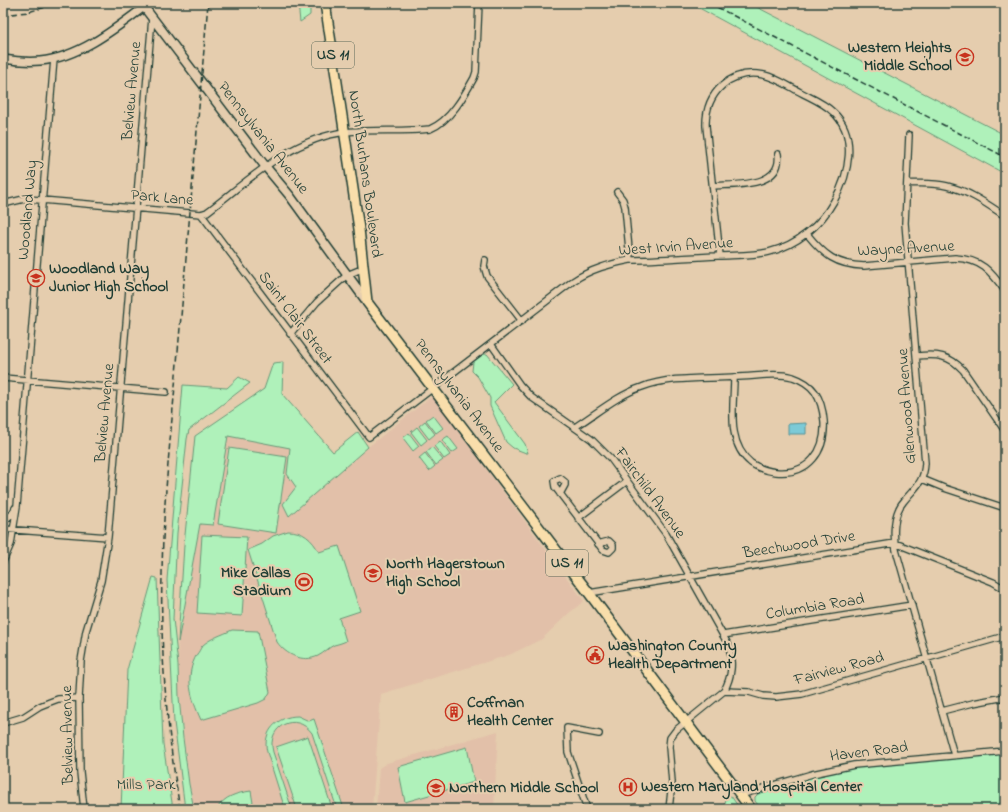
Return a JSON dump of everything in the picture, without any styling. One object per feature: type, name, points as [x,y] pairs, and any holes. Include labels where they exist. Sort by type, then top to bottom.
[{"type":"main road","name":"North Burhans Boulevard","points":[[325,3],[359,229],[368,302]]},
{"type":"main road","name":"Pennsylvania Avenue","points":[[143,5],[265,166],[290,196],[347,275],[434,387],[751,809]]},
{"type":"street","name":"Park Lane","points":[[3,204],[24,199],[201,214],[207,212],[265,166],[287,151],[302,145],[344,132],[430,129],[444,121],[471,84],[476,72],[479,3]]},
{"type":"street","points":[[3,59],[30,61],[54,59],[73,52],[124,22],[143,5]]},
{"type":"street","name":"Belview Avenue","points":[[84,809],[80,772],[80,678],[83,645],[101,581],[108,537],[152,18]]},
{"type":"street","name":"Woodland Way","points":[[3,562],[11,544],[17,506],[54,59]]},
{"type":"street","name":"West Irvin Avenue","points":[[369,437],[581,276],[601,267],[630,260],[745,255],[769,252],[787,246],[807,234],[826,214],[838,194],[843,182],[848,161],[848,136],[845,127],[834,112],[817,101],[775,79],[765,76],[747,74],[731,80],[719,87],[713,94],[706,110],[706,126],[720,256]]},
{"type":"street","name":"Glenwood Avenue","points":[[909,135],[905,223],[917,356],[925,471],[916,488],[903,501],[898,509],[895,544],[954,755]]},
{"type":"street","points":[[713,186],[764,180],[775,171],[778,166],[778,154]]},
{"type":"street","points":[[907,184],[932,184],[956,188],[979,199],[1005,216]]},
{"type":"street","points":[[617,192],[623,200],[625,207],[630,260]]},
{"type":"street","name":"Saint Clair Street","points":[[201,214],[369,437]]},
{"type":"street","name":"Wayne Avenue","points":[[807,234],[825,253],[833,259],[844,263],[864,266],[964,258],[982,265],[990,271],[1005,291]]},
{"type":"street","points":[[485,260],[484,266],[487,276],[522,321]]},
{"type":"street","points":[[290,334],[317,302],[347,275],[364,268]]},
{"type":"street","name":"Fairchild Avenue","points":[[490,344],[520,385],[531,397],[575,427],[604,450],[659,522],[729,646],[732,657],[732,666],[729,682],[724,691]]},
{"type":"street","points":[[917,356],[939,355],[957,363],[1005,431]]},
{"type":"street","points":[[575,427],[633,391],[650,384],[676,380],[734,377],[793,377],[806,383],[815,392],[822,406],[825,429],[824,440],[819,451],[808,463],[797,470],[790,472],[776,472],[758,467],[744,457],[737,446],[733,429],[734,377]]},
{"type":"street","points":[[3,378],[166,392]]},
{"type":"street","points":[[922,479],[944,488],[1005,508]]},
{"type":"street","points":[[578,518],[627,481]]},
{"type":"street","points":[[560,494],[598,544]]},
{"type":"street","points":[[3,522],[12,514],[17,506]]},
{"type":"street","points":[[3,529],[108,537]]},
{"type":"street","points":[[895,544],[993,582],[1005,589]]},
{"type":"street","name":"Beechwood Drive","points":[[589,593],[895,544]]},
{"type":"street","name":"Columbia Road","points":[[723,635],[912,605]]},
{"type":"street","name":"Fairview Road","points":[[724,691],[749,692],[763,696],[776,697],[802,694],[1005,636]]},
{"type":"street","points":[[669,809],[672,782],[669,747],[670,738],[686,721],[724,691]]},
{"type":"street","points":[[942,711],[1005,697]]},
{"type":"street","points":[[3,723],[23,717],[40,706],[58,699],[79,698]]},
{"type":"street","points":[[587,809],[568,752],[567,728],[599,734]]},
{"type":"street","name":"Haven Road","points":[[740,795],[826,770],[854,765],[1005,751]]},
{"type":"shaded area","name":"North Hagerstown High School","points":[[282,394],[334,452],[358,432],[368,447],[432,396],[584,601],[542,639],[509,655],[381,694],[372,809],[194,809],[189,784],[179,697],[178,642],[184,545],[195,436]]},
{"type":"shaded area","name":"Northern Middle School","points":[[498,731],[494,809],[376,809],[379,768],[387,763]]},
{"type":"green space","points":[[298,3],[310,3],[310,15],[300,22]]},
{"type":"green space","points":[[690,3],[749,3],[1005,135],[1005,174]]},
{"type":"green space","points":[[487,354],[512,384],[494,402],[525,444],[528,453],[513,448],[506,442],[490,406],[490,398],[478,377],[472,371],[473,362],[478,355]]},
{"type":"green space","points":[[283,362],[282,394],[333,452],[358,432],[368,447],[289,516],[283,504],[296,487],[287,474],[290,448],[228,436],[213,525],[200,524],[178,642],[184,545],[195,436],[264,389],[273,363]]},
{"type":"green space","points":[[239,377],[250,383],[189,430],[187,439],[177,533],[173,619],[183,738],[194,809],[185,809],[174,722],[167,580],[183,385],[227,388]]},
{"type":"green space","points":[[433,415],[443,428],[436,433],[426,420]]},
{"type":"green space","points":[[425,421],[435,434],[429,439],[419,426]]},
{"type":"green space","points":[[417,427],[427,440],[421,445],[411,432]]},
{"type":"green space","points":[[409,433],[419,446],[413,451],[403,438]]},
{"type":"green space","points":[[448,436],[458,449],[452,453],[442,440]]},
{"type":"green space","points":[[440,441],[450,455],[444,459],[434,446]]},
{"type":"green space","points":[[432,447],[443,460],[436,465],[426,452]]},
{"type":"green space","points":[[229,448],[287,457],[276,533],[218,524]]},
{"type":"green space","points":[[425,453],[435,466],[429,471],[419,458]]},
{"type":"green space","name":"Mike Callas Stadium","points":[[288,531],[303,534],[313,543],[319,552],[339,546],[360,611],[339,618],[346,641],[334,645],[318,656],[307,659],[290,654],[277,642],[248,550],[262,544],[273,536]]},
{"type":"green space","points":[[202,535],[247,537],[242,616],[197,613]]},
{"type":"green space","name":"Mills Park","points":[[153,577],[157,578],[163,744],[173,809],[121,809],[127,670]]},
{"type":"green space","points":[[232,630],[258,631],[270,692],[266,699],[258,703],[201,720],[194,704],[190,687],[193,663],[201,647],[205,643]]},
{"type":"green space","points":[[298,716],[309,721],[314,719],[344,809],[337,809],[312,733],[305,726],[291,722],[284,724],[278,729],[274,735],[272,743],[273,752],[292,809],[285,809],[266,745],[269,732],[273,726],[284,719]]},
{"type":"green space","points":[[308,736],[332,808],[331,809],[297,809],[276,747]]},
{"type":"green space","points":[[467,747],[474,782],[405,802],[398,767]]},
{"type":"green space","points":[[1005,753],[1005,809],[761,809],[755,801],[755,797],[758,794],[813,777],[855,768]]},
{"type":"green space","points":[[251,791],[254,809],[217,809],[227,798]]},
{"type":"green space","points":[[731,796],[740,809],[724,809],[726,798]]},
{"type":"water","points":[[806,423],[806,434],[788,434],[788,424]]},
{"type":"waterway","points":[[996,809],[1005,808]]},
{"type":"railway","points":[[3,15],[28,12],[60,3]]},
{"type":"railway","points":[[180,809],[171,750],[163,663],[163,546],[168,462],[208,3]]},
{"type":"railway","points":[[709,3],[1005,157]]},
{"type":"place","name":"Western Heights Middle School","points":[[965,57]]},
{"type":"place","name":"Woodland Way Junior High School","points":[[36,278]]},
{"type":"place","name":"North Hagerstown High School","points":[[373,573]]},
{"type":"place","name":"Mike Callas Stadium","points":[[304,582]]},
{"type":"place","name":"Washington County Health Department","points":[[595,655]]},
{"type":"place","name":"Coffman Health Center","points":[[454,712]]},
{"type":"place","name":"Western Maryland Hospital Center","points":[[628,787]]},
{"type":"place","name":"Northern Middle School","points":[[436,788]]}]
